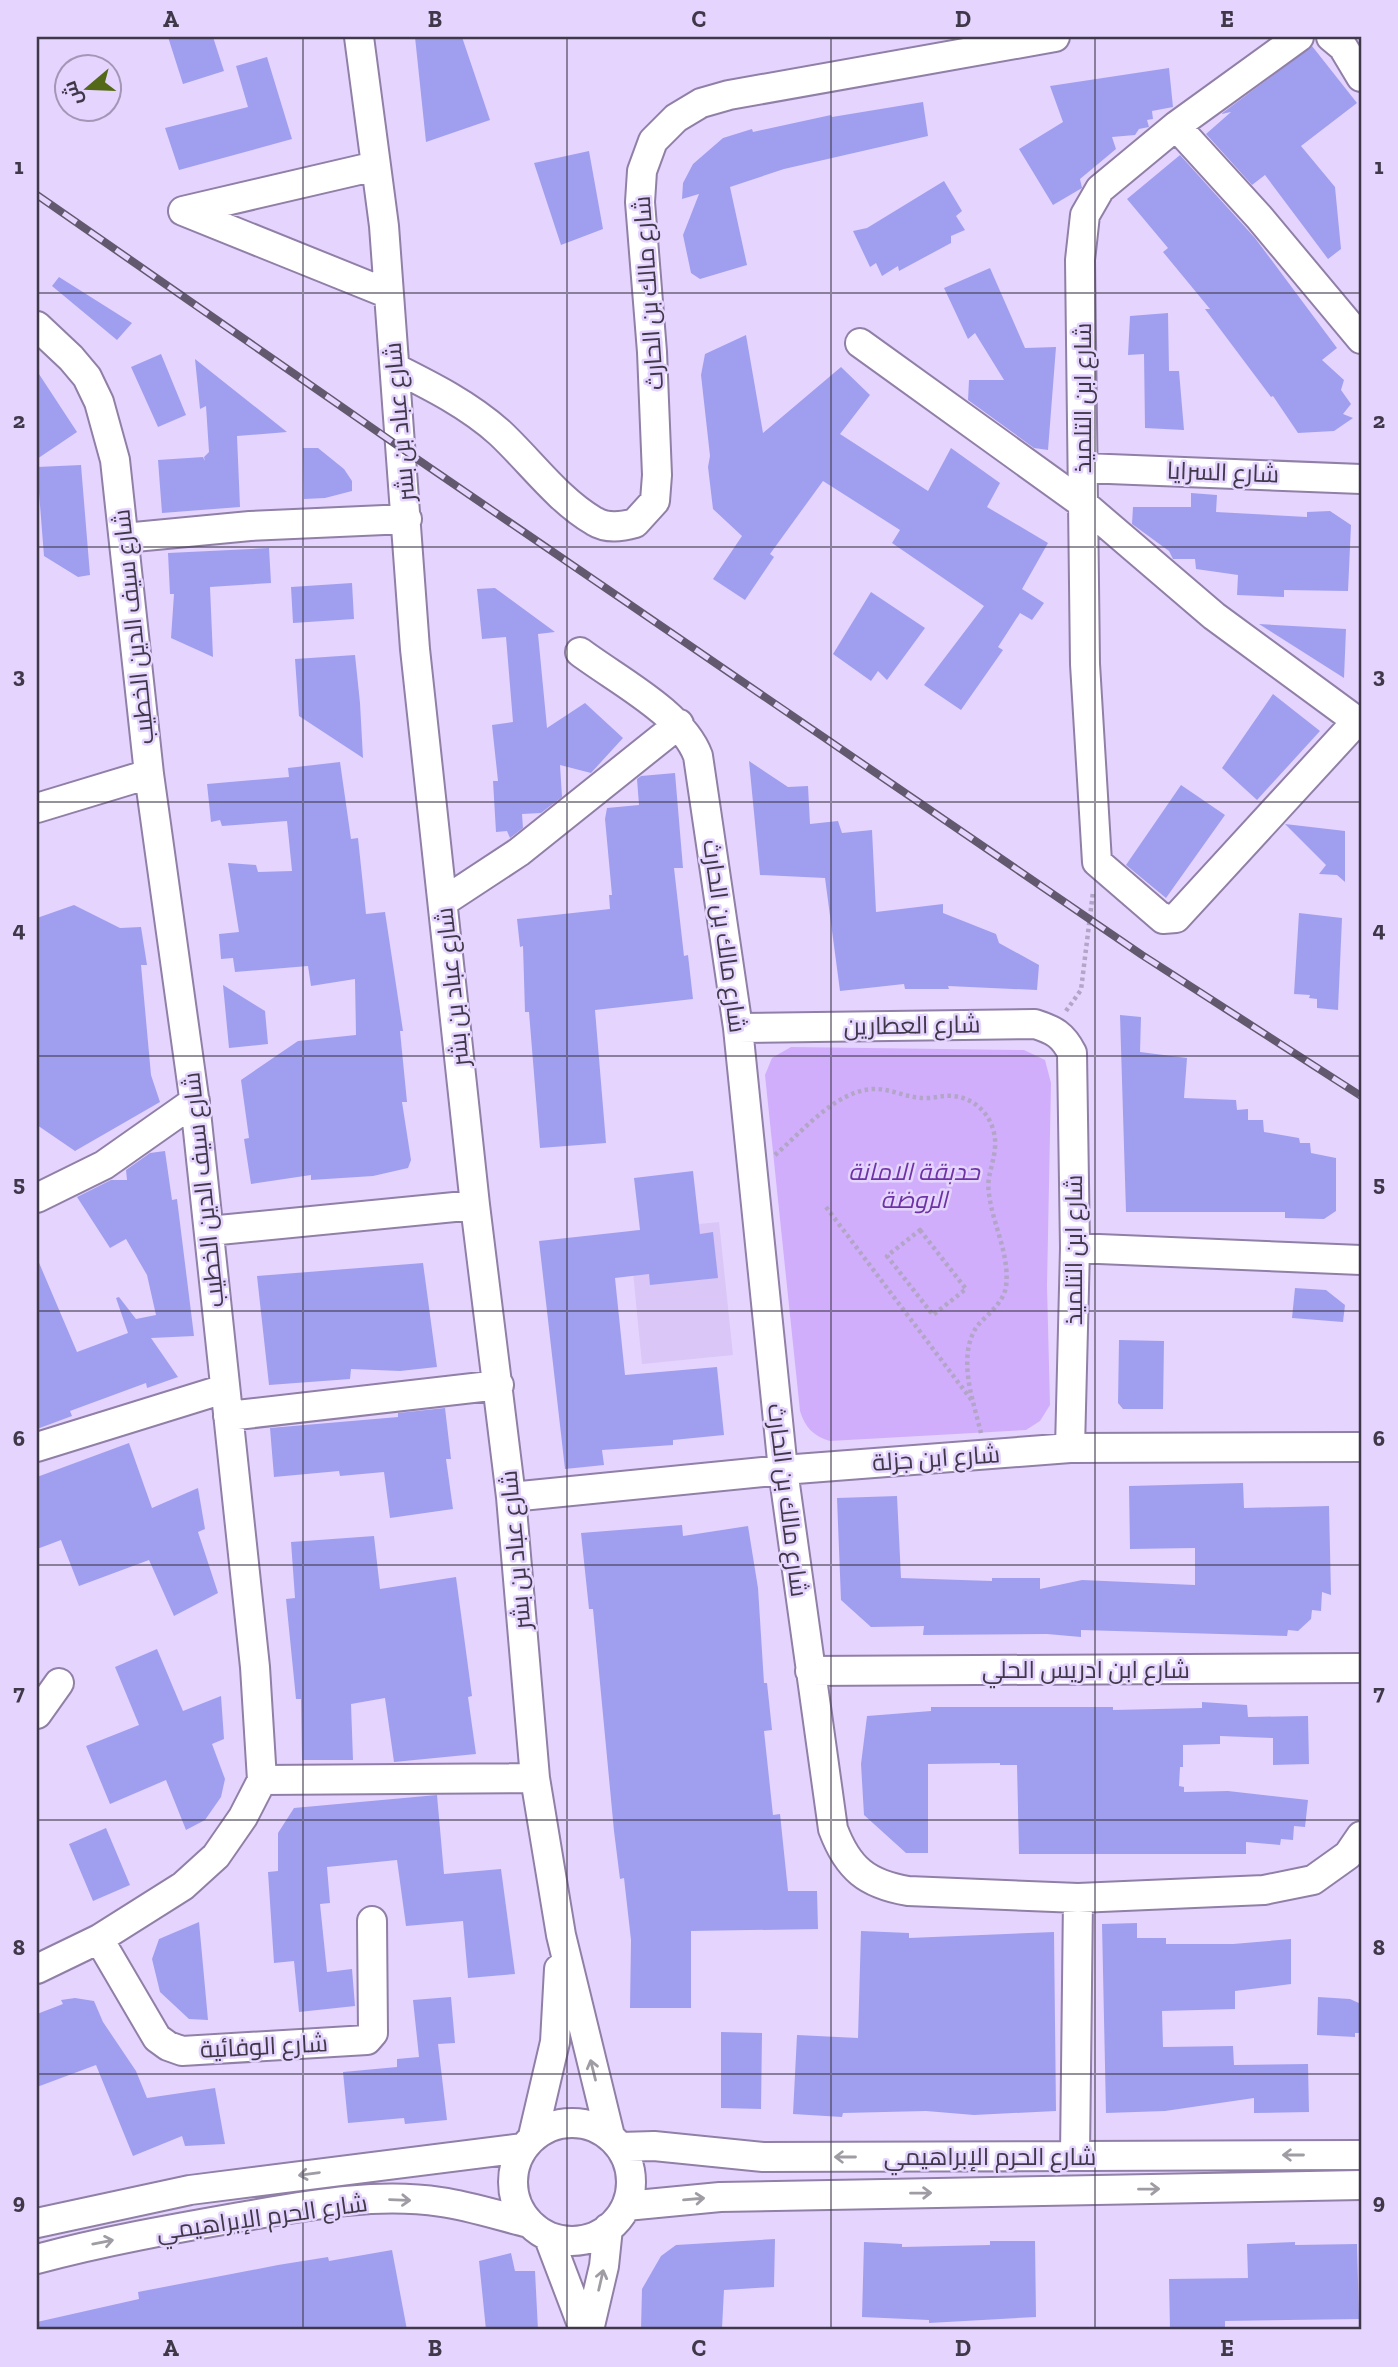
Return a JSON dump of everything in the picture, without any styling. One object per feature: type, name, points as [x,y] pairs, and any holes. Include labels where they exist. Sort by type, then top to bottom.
[{"type":"street","name":"شارع عباد بن بشر","points":[[359,37],[389,294],[415,649],[475,1205],[511,1497],[535,1778],[561,1935],[615,2141]]},
{"type":"street","name":"شارع مالك بن الحارث","points":[[395,368],[432,386],[498,431],[577,509],[595,522],[610,527],[635,523],[655,501],[657,475],[652,352],[640,202],[642,171],[653,141],[676,118],[701,103],[729,95],[1055,37]]},
{"type":"street","name":"شارع ابن التلميذ","points":[[1097,862],[1085,664],[1082,503],[1084,468],[1080,260],[1085,215],[1100,189],[1176,127],[1299,37]]},
{"type":"street","points":[[1331,37],[1343,47],[1361,77]]},
{"type":"street","points":[[1176,127],[1259,217],[1361,339]]},
{"type":"street","points":[[376,166],[183,211],[389,294]]},
{"type":"street","name":"شارع سيف الدين الخطيب","points":[[37,326],[87,377],[99,402],[115,460],[149,774],[195,1101],[256,1667],[262,1780]]},
{"type":"street","points":[[860,343],[1082,503],[1214,616],[1359,723],[1177,918],[1163,919],[1097,862]]},
{"type":"street","name":"شارع السرايا","points":[[1084,468],[1361,479]]},
{"type":"street","points":[[124,538],[250,526],[407,519]]},
{"type":"street","name":"شارع مالك بن الحارث","points":[[580,652],[679,724],[692,740],[701,774],[738,1028],[783,1470],[833,1829],[841,1850],[859,1871],[880,1886],[908,1891],[1078,1898],[1264,1890],[1313,1880],[1348,1855],[1361,1836]]},
{"type":"street","points":[[443,902],[519,852],[679,724]]},
{"type":"street","points":[[37,808],[149,774]]},
{"type":"street","name":"شارع العطارين","points":[[738,1028],[1035,1024],[1054,1030]]},
{"type":"street","name":"شارع ابن التلميذ","points":[[1054,1030],[1066,1041],[1072,1053],[1075,1248],[1070,1448]]},
{"type":"street","points":[[37,1198],[104,1165],[195,1101]]},
{"type":"street","points":[[209,1231],[475,1205]]},
{"type":"street","points":[[1075,1248],[1361,1260]]},
{"type":"street","points":[[37,1447],[226,1403],[499,1385]]},
{"type":"street","name":"شارع ابن جزلة","points":[[511,1497],[783,1470],[1070,1448],[1361,1447]]},
{"type":"street","name":"شارع ابن ادريس الحلي","points":[[810,1671],[1361,1668]]},
{"type":"street","points":[[37,1714],[59,1684]]},
{"type":"street","points":[[37,1969],[99,1939],[183,1886],[216,1856],[243,1817],[262,1780],[535,1778]]},
{"type":"street","points":[[1075,2156],[1078,1898]]},
{"type":"street","name":"شارع الوفائية","points":[[99,1939],[157,2038],[168,2046],[182,2050],[367,2040],[373,2033],[372,1921]]},
{"type":"street","name":"شارع عباد بن بشر","points":[[528,2142],[555,2042],[561,1935]]},
{"type":"street","points":[[539,2230],[582,2240],[608,2228],[626,2206],[631,2176],[615,2141],[596,2127],[571,2122],[547,2127],[528,2142],[514,2166],[513,2186],[517,2206],[539,2230],[584,2330]]},
{"type":"street","name":"شارع الحرم الإبراهيمي","points":[[615,2141],[763,2157],[1361,2155]]},
{"type":"street","name":"شارع الحرم الإبراهيمي","points":[[37,2223],[190,2190],[528,2142]]},
{"type":"street","name":"شارع الحرم الإبراهيمي","points":[[626,2206],[720,2197],[1361,2185]]},
{"type":"street","name":"شارع الحرم الإبراهيمي","points":[[37,2259],[88,2245],[195,2225],[312,2205],[375,2200],[440,2202],[539,2230]]},
{"type":"street","points":[[589,2330],[604,2266],[608,2228]]},
{"type":"path","points":[[1054,1030],[1081,989],[1097,862]]},
{"type":"path","points":[[774,1155],[835,1104],[861,1091],[890,1090],[919,1099],[956,1096],[970,1100],[981,1108],[991,1121],[995,1149],[988,1178],[989,1194],[1006,1272],[1005,1291],[976,1327],[970,1342],[968,1373],[981,1433]]},
{"type":"path","points":[[826,1207],[973,1402]]},
{"type":"path","points":[[920,1230],[966,1289],[933,1315],[887,1256],[920,1230]]},
{"type":"shaded area","points":[[719,1222],[733,1355],[642,1364],[629,1231]]},
{"type":"green space","name":"حدبقة الامانة الروضة","points":[[791,1047],[1024,1050],[1045,1060],[1051,1083],[1047,1286],[1050,1405],[1040,1421],[1026,1430],[830,1441],[814,1434],[804,1422],[800,1411],[765,1075],[772,1058]]},
{"type":"building","points":[[168,37],[213,37],[224,71],[183,84]]},
{"type":"building","points":[[415,37],[462,37],[490,120],[426,142]]},
{"type":"building","points":[[1312,46],[1357,103],[1301,146],[1335,187],[1341,249],[1328,259],[1265,175],[1252,185],[1206,134],[1231,112],[1221,114]]},
{"type":"building","points":[[267,57],[292,139],[179,170],[165,128],[248,107],[236,66]]},
{"type":"building","points":[[1169,68],[1173,107],[1152,111],[1153,119],[1147,120],[1149,127],[1139,129],[1135,135],[1112,137],[1116,149],[1080,179],[1082,188],[1053,205],[1019,149],[1063,122],[1050,86]]},
{"type":"building","points":[[923,102],[928,136],[784,169],[730,187],[747,265],[700,279],[691,273],[683,235],[699,194],[682,199],[683,183],[693,164],[723,138],[752,129],[753,132],[831,115],[832,117]]},
{"type":"building","points":[[589,151],[603,229],[561,245],[534,163]]},
{"type":"building","points":[[1180,155],[1255,238],[1337,348],[1322,360],[1344,380],[1341,390],[1351,404],[1343,414],[1353,418],[1334,431],[1298,433],[1273,396],[1271,397],[1205,309],[1210,309],[1163,252],[1168,248],[1127,199]]},
{"type":"building","points":[[944,181],[962,211],[956,216],[965,230],[951,236],[951,243],[899,271],[898,266],[882,276],[876,263],[870,267],[853,231],[867,228]]},
{"type":"building","points":[[990,268],[1025,348],[1056,347],[1048,450],[1034,448],[968,400],[969,380],[1004,380],[975,333],[968,339],[944,288]]},
{"type":"building","points":[[59,277],[132,323],[117,340],[52,286]]},
{"type":"building","points":[[1168,313],[1169,371],[1179,371],[1184,430],[1145,428],[1144,354],[1128,355],[1130,316]]},
{"type":"building","points":[[746,335],[763,433],[841,367],[870,395],[840,434],[928,491],[951,448],[1000,483],[987,507],[1048,543],[1022,589],[1044,603],[1032,620],[1020,613],[998,647],[1003,650],[961,710],[924,685],[984,606],[892,543],[900,530],[823,481],[770,554],[774,557],[745,600],[713,579],[742,536],[713,509],[701,375],[705,354]]},
{"type":"building","points":[[161,354],[186,415],[158,427],[131,367]]},
{"type":"building","points":[[195,359],[287,432],[237,436],[240,507],[162,513],[158,460],[203,457],[205,461],[204,457],[209,452],[206,406],[200,409]]},
{"type":"building","points":[[37,371],[77,432],[37,459]]},
{"type":"building","points":[[303,448],[318,448],[344,469],[352,481],[352,491],[325,498],[304,499]]},
{"type":"building","points":[[81,465],[90,575],[78,577],[44,556],[37,467]]},
{"type":"building","points":[[1191,493],[1217,495],[1216,512],[1307,517],[1307,512],[1330,511],[1351,525],[1348,591],[1284,590],[1284,597],[1237,595],[1238,575],[1196,569],[1195,559],[1173,559],[1169,551],[1132,524],[1133,507],[1191,507]]},
{"type":"building","points":[[269,548],[271,583],[210,587],[213,657],[171,638],[174,594],[170,594],[168,553]]},
{"type":"building","points":[[352,583],[354,619],[293,623],[291,587]]},
{"type":"building","points":[[495,588],[555,632],[538,634],[547,728],[585,703],[623,738],[591,773],[560,765],[562,797],[541,813],[522,814],[523,828],[510,838],[507,831],[496,832],[493,781],[498,781],[492,725],[513,722],[506,637],[482,639],[477,589]]},
{"type":"building","points":[[871,592],[925,628],[887,680],[878,671],[871,681],[833,654]]},
{"type":"building","points":[[1259,624],[1346,629],[1344,678]]},
{"type":"building","points":[[355,655],[363,758],[299,716],[295,659]]},
{"type":"building","points":[[1273,694],[1320,731],[1257,800],[1222,768]]},
{"type":"building","points":[[749,761],[788,787],[808,786],[810,824],[838,821],[842,833],[872,830],[876,912],[943,904],[943,913],[996,934],[999,943],[1039,965],[1037,990],[948,986],[949,989],[905,989],[904,984],[840,991],[825,878],[760,875]]},
{"type":"building","points":[[340,762],[351,839],[358,838],[366,914],[385,912],[403,1031],[400,1031],[407,1102],[402,1102],[411,1160],[408,1168],[373,1176],[311,1180],[311,1175],[251,1184],[244,1139],[249,1138],[241,1080],[298,1041],[356,1035],[355,979],[311,986],[308,966],[235,972],[233,958],[221,959],[219,934],[239,932],[228,863],[256,865],[258,872],[292,871],[287,821],[222,826],[220,820],[211,822],[207,784],[289,777],[288,768]]},
{"type":"building","points":[[675,773],[683,868],[674,868],[684,956],[688,955],[693,999],[595,1010],[606,1143],[540,1148],[529,1012],[525,1012],[523,946],[520,947],[517,919],[610,909],[609,895],[612,895],[605,819],[607,808],[639,805],[637,779],[641,776]]},
{"type":"building","points":[[1181,785],[1225,815],[1166,898],[1126,865]]},
{"type":"building","points":[[1285,824],[1345,831],[1345,882],[1337,875],[1319,874],[1326,865]]},
{"type":"building","points":[[74,905],[120,928],[141,927],[147,965],[141,965],[151,1075],[160,1102],[75,1151],[37,1125],[37,918]]},
{"type":"building","points":[[1299,913],[1342,918],[1338,1010],[1317,1008],[1317,999],[1309,998],[1310,995],[1294,994]]},
{"type":"building","points":[[223,985],[265,1011],[268,1044],[229,1048]]},
{"type":"building","points":[[1120,1015],[1141,1017],[1140,1052],[1187,1058],[1184,1098],[1236,1100],[1237,1110],[1248,1109],[1248,1120],[1263,1120],[1264,1132],[1299,1138],[1300,1143],[1310,1143],[1311,1153],[1336,1158],[1336,1211],[1324,1219],[1285,1218],[1285,1212],[1126,1212]]},
{"type":"building","points":[[165,1151],[172,1200],[177,1199],[194,1336],[151,1338],[178,1377],[147,1388],[146,1383],[70,1411],[72,1416],[37,1429],[37,1258],[77,1352],[128,1333],[116,1298],[119,1297],[136,1319],[156,1315],[147,1275],[126,1239],[110,1248],[77,1197],[111,1180],[127,1180],[126,1170],[150,1153]]},
{"type":"building","points":[[693,1171],[700,1234],[713,1232],[718,1278],[650,1285],[649,1274],[615,1278],[625,1375],[717,1367],[724,1435],[673,1440],[673,1445],[602,1450],[604,1465],[565,1469],[539,1241],[640,1230],[634,1178]]},
{"type":"building","points":[[423,1263],[437,1367],[400,1371],[351,1369],[350,1379],[269,1385],[257,1276]]},
{"type":"building","points":[[1295,1288],[1326,1290],[1345,1305],[1343,1322],[1292,1318]]},
{"type":"building","points":[[1119,1340],[1164,1341],[1163,1409],[1123,1409],[1118,1403]]},
{"type":"building","points":[[445,1408],[451,1459],[446,1459],[453,1509],[390,1518],[384,1472],[340,1476],[339,1471],[274,1477],[270,1428],[398,1417],[398,1413]]},
{"type":"building","points":[[129,1443],[152,1508],[198,1488],[205,1529],[198,1532],[218,1593],[174,1616],[149,1560],[79,1586],[61,1540],[37,1549],[37,1477]]},
{"type":"building","points":[[1243,1483],[1244,1508],[1329,1506],[1331,1595],[1322,1592],[1321,1611],[1312,1610],[1311,1619],[1298,1631],[1288,1630],[1287,1636],[1081,1630],[1081,1637],[1047,1634],[923,1635],[924,1626],[871,1627],[841,1600],[837,1498],[897,1496],[901,1578],[992,1581],[992,1578],[1040,1578],[1040,1589],[1082,1580],[1195,1585],[1195,1548],[1130,1549],[1129,1486]]},
{"type":"building","points":[[682,1525],[683,1536],[748,1526],[758,1588],[764,1683],[767,1683],[772,1730],[764,1731],[773,1815],[780,1814],[788,1891],[817,1891],[818,1929],[691,1931],[691,2008],[630,2008],[631,1940],[624,1878],[620,1879],[614,1831],[593,1609],[589,1609],[581,1533]]},
{"type":"building","points":[[374,1536],[380,1589],[456,1577],[472,1696],[468,1697],[476,1754],[394,1762],[385,1698],[351,1704],[353,1760],[302,1760],[301,1699],[296,1699],[286,1599],[295,1598],[291,1542]]},
{"type":"building","points":[[157,1649],[183,1711],[221,1696],[224,1739],[212,1744],[225,1779],[221,1797],[205,1820],[186,1830],[166,1780],[110,1804],[86,1746],[139,1725],[115,1667]]},
{"type":"building","points":[[1202,1702],[1247,1705],[1248,1717],[1308,1716],[1309,1764],[1273,1765],[1273,1738],[1220,1736],[1220,1744],[1183,1745],[1183,1767],[1180,1767],[1179,1786],[1184,1787],[1184,1792],[1228,1791],[1308,1800],[1305,1827],[1294,1826],[1293,1840],[1281,1839],[1280,1845],[1246,1842],[1246,1854],[1019,1854],[1017,1765],[1000,1763],[928,1764],[928,1853],[906,1853],[864,1815],[861,1764],[867,1716],[931,1711],[931,1707],[1113,1707],[1113,1710],[1202,1708]]},
{"type":"building","points":[[437,1795],[444,1874],[501,1869],[515,1974],[468,1978],[463,1921],[406,1926],[397,1860],[327,1867],[330,1903],[320,1904],[327,1972],[352,1969],[355,2006],[299,2012],[294,1961],[274,1963],[268,1872],[278,1871],[278,1833],[294,1808]]},
{"type":"building","points":[[106,1828],[130,1885],[93,1901],[69,1844]]},
{"type":"building","points":[[199,1922],[208,2020],[189,2019],[160,1992],[152,1959],[159,1939]]},
{"type":"building","points":[[1137,1923],[1137,1938],[1166,1938],[1166,1944],[1233,1944],[1291,1939],[1291,1984],[1235,1991],[1235,2009],[1162,2011],[1163,2047],[1233,2046],[1234,2065],[1308,2064],[1309,2112],[1254,2113],[1254,2098],[1165,2111],[1106,2113],[1102,1924]]},
{"type":"building","points":[[861,1931],[909,1933],[909,1938],[1054,1932],[1056,2111],[974,2115],[926,2111],[843,2113],[842,2117],[793,2114],[797,2035],[858,2038]]},
{"type":"building","points":[[451,1997],[455,2043],[438,2044],[447,2120],[405,2124],[404,2118],[348,2123],[343,2072],[397,2067],[397,2059],[419,2057],[413,2000]]},
{"type":"building","points":[[1318,1997],[1350,1999],[1361,2004],[1361,2033],[1355,2033],[1355,2037],[1317,2035]]},
{"type":"building","points":[[75,1998],[94,2001],[103,2022],[136,2071],[147,2098],[215,2088],[225,2144],[185,2146],[182,2136],[133,2156],[96,2065],[37,2087],[37,2014],[63,2004],[61,2000]]},
{"type":"building","points":[[721,2032],[762,2033],[761,2109],[721,2108]]},
{"type":"building","points":[[775,2239],[774,2287],[724,2290],[722,2328],[641,2329],[642,2289],[661,2256],[676,2245]]},
{"type":"building","points":[[990,2241],[1035,2241],[1036,2317],[929,2323],[929,2320],[862,2317],[864,2242],[902,2244],[902,2247],[990,2245]]},
{"type":"building","points":[[1295,2242],[1295,2245],[1357,2244],[1359,2319],[1225,2321],[1225,2330],[1170,2330],[1169,2279],[1248,2278],[1247,2244]]},
{"type":"building","points":[[392,2250],[407,2330],[37,2330],[37,2322],[139,2299],[138,2292],[278,2265],[328,2257],[329,2261]]},
{"type":"building","points":[[511,2253],[515,2271],[535,2271],[538,2330],[486,2330],[479,2261]]},
{"type":"railway","points":[[37,195],[401,448],[1142,955],[1361,1096]]}]
